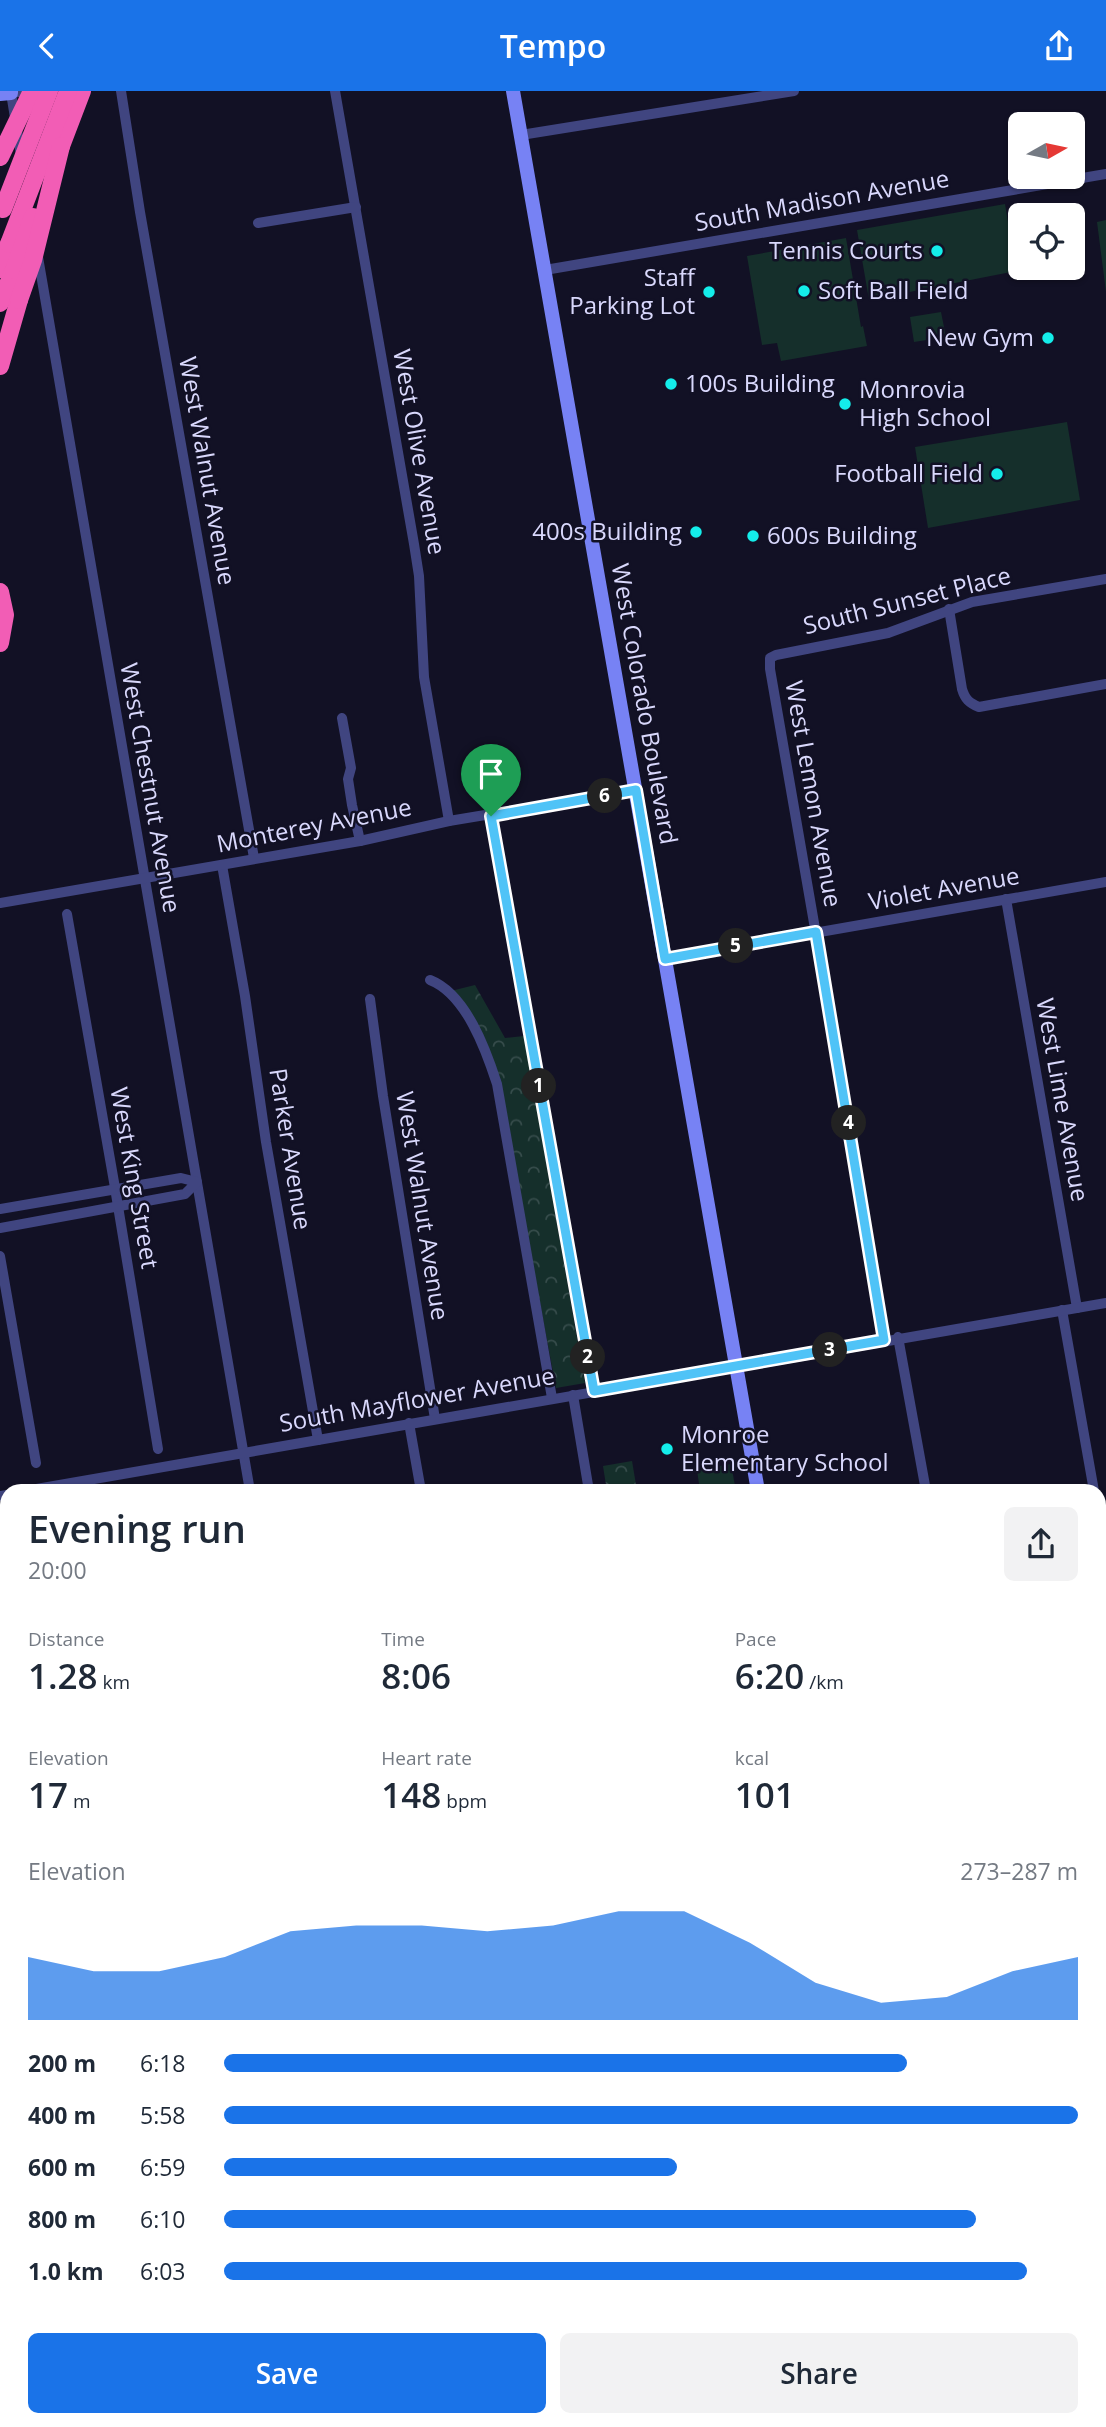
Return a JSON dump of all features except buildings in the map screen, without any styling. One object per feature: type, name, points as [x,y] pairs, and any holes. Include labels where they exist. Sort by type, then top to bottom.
[{"type":"highway","points":[[0,157],[32,91]]},
{"type":"highway","points":[[7,269],[4,229],[49,91]]},
{"type":"highway","points":[[4,229],[59,91]]},
{"type":"highway","points":[[4,229],[68,91]]},
{"type":"highway","points":[[0,303],[7,269],[82,91]]},
{"type":"highway","points":[[0,366],[33,260],[61,146]]},
{"type":"highway","points":[[0,592],[5,615],[0,643]]},
{"type":"street","name":"West Walnut Avenue","points":[[121,91],[254,858]]},
{"type":"street","name":"West Olive Avenue","points":[[335,91],[419,576],[424,677],[449,821]]},
{"type":"street","name":"West Colorado Boulevard","points":[[513,91],[757,1484]]},
{"type":"street","points":[[521,135],[794,91]]},
{"type":"street","name":"West Chestnut Avenue","points":[[12,92],[249,1484]]},
{"type":"street","name":"South Madison Avenue","points":[[545,270],[1106,174]]},
{"type":"street","points":[[258,223],[356,207]]},
{"type":"street","name":"South Sunset Place","points":[[770,669],[770,658],[776,655],[888,633],[972,602],[1106,579]]},
{"type":"street","points":[[949,609],[962,688],[971,704],[979,707],[1106,684]]},
{"type":"street","name":"West Lemon Avenue","points":[[770,669],[884,1340]]},
{"type":"street","points":[[342,718],[351,768],[348,779],[359,841]]},
{"type":"street","name":"Monterey Avenue","points":[[0,903],[359,841],[449,821],[636,790]]},
{"type":"street","points":[[491,816],[594,1391]]},
{"type":"street","name":"Parker Avenue","points":[[222,865],[245,996],[266,1142],[318,1440]]},
{"type":"street","name":"Violet Avenue","points":[[665,959],[1106,882]]},
{"type":"street","name":"West Lime Avenue","points":[[1006,899],[1077,1308]]},
{"type":"street","name":"West King Street","points":[[67,914],[116,1189],[158,1449]]},
{"type":"street","points":[[430,980],[444,985],[453,995],[478,1036],[498,1084],[552,1398]]},
{"type":"street","name":"West Walnut Avenue","points":[[370,999],[435,1419]]},
{"type":"street","points":[[0,1209],[181,1178],[197,1182]]},
{"type":"street","points":[[0,1228],[185,1194],[197,1182]]},
{"type":"street","points":[[0,1256],[36,1463]]},
{"type":"street","name":"South Mayflower Avenue","points":[[90,1484],[243,1452],[1106,1303]]},
{"type":"street","points":[[1062,1310],[1093,1484]]},
{"type":"street","points":[[898,1338],[925,1484]]},
{"type":"street","points":[[573,1395],[588,1484]]},
{"type":"street","points":[[409,1423],[420,1484]]},
{"type":"green space","name":"Tennis Courts","points":[[1005,204],[1008,222],[1008,273],[869,300],[857,230]]},
{"type":"green space","points":[[1106,220],[1106,292],[1097,222]]},
{"type":"green space","name":"Soft Ball Field","points":[[846,238],[861,327],[863,326],[867,346],[781,361],[777,343],[762,345],[747,256]]},
{"type":"green space","points":[[941,312],[946,337],[914,342],[910,317]]},
{"type":"green space","name":"Football Field","points":[[1067,422],[1080,500],[928,528],[915,447]]},
{"type":"green space","points":[[475,985],[505,1038],[524,1036],[585,1383],[556,1388],[499,1084],[451,991]]},
{"type":"green space","points":[[632,1461],[636,1484],[606,1484],[603,1466]]},
{"type":"green space","points":[[731,1464],[735,1484],[699,1484],[697,1470]]},
{"type":"place","name":"Tennis Courts","points":[[937,251]]},
{"type":"place","name":"Soft Ball Field","points":[[804,291]]},
{"type":"place","name":"Staff Parking Lot","points":[[709,292]]},
{"type":"place","name":"New Gym","points":[[1048,338]]},
{"type":"place","name":"100s Building","points":[[671,384]]},
{"type":"place","name":"Monrovia High School","points":[[845,404]]},
{"type":"place","name":"Football Field","points":[[997,474]]},
{"type":"place","name":"400s Building","points":[[696,532]]},
{"type":"place","name":"600s Building","points":[[753,536]]},
{"type":"place","name":"Monroe Elementary School","points":[[667,1449]]},
{"type":"route","points":[[636,790],[665,959],[816,932],[884,1340],[594,1391],[491,816],[636,790]]}]
